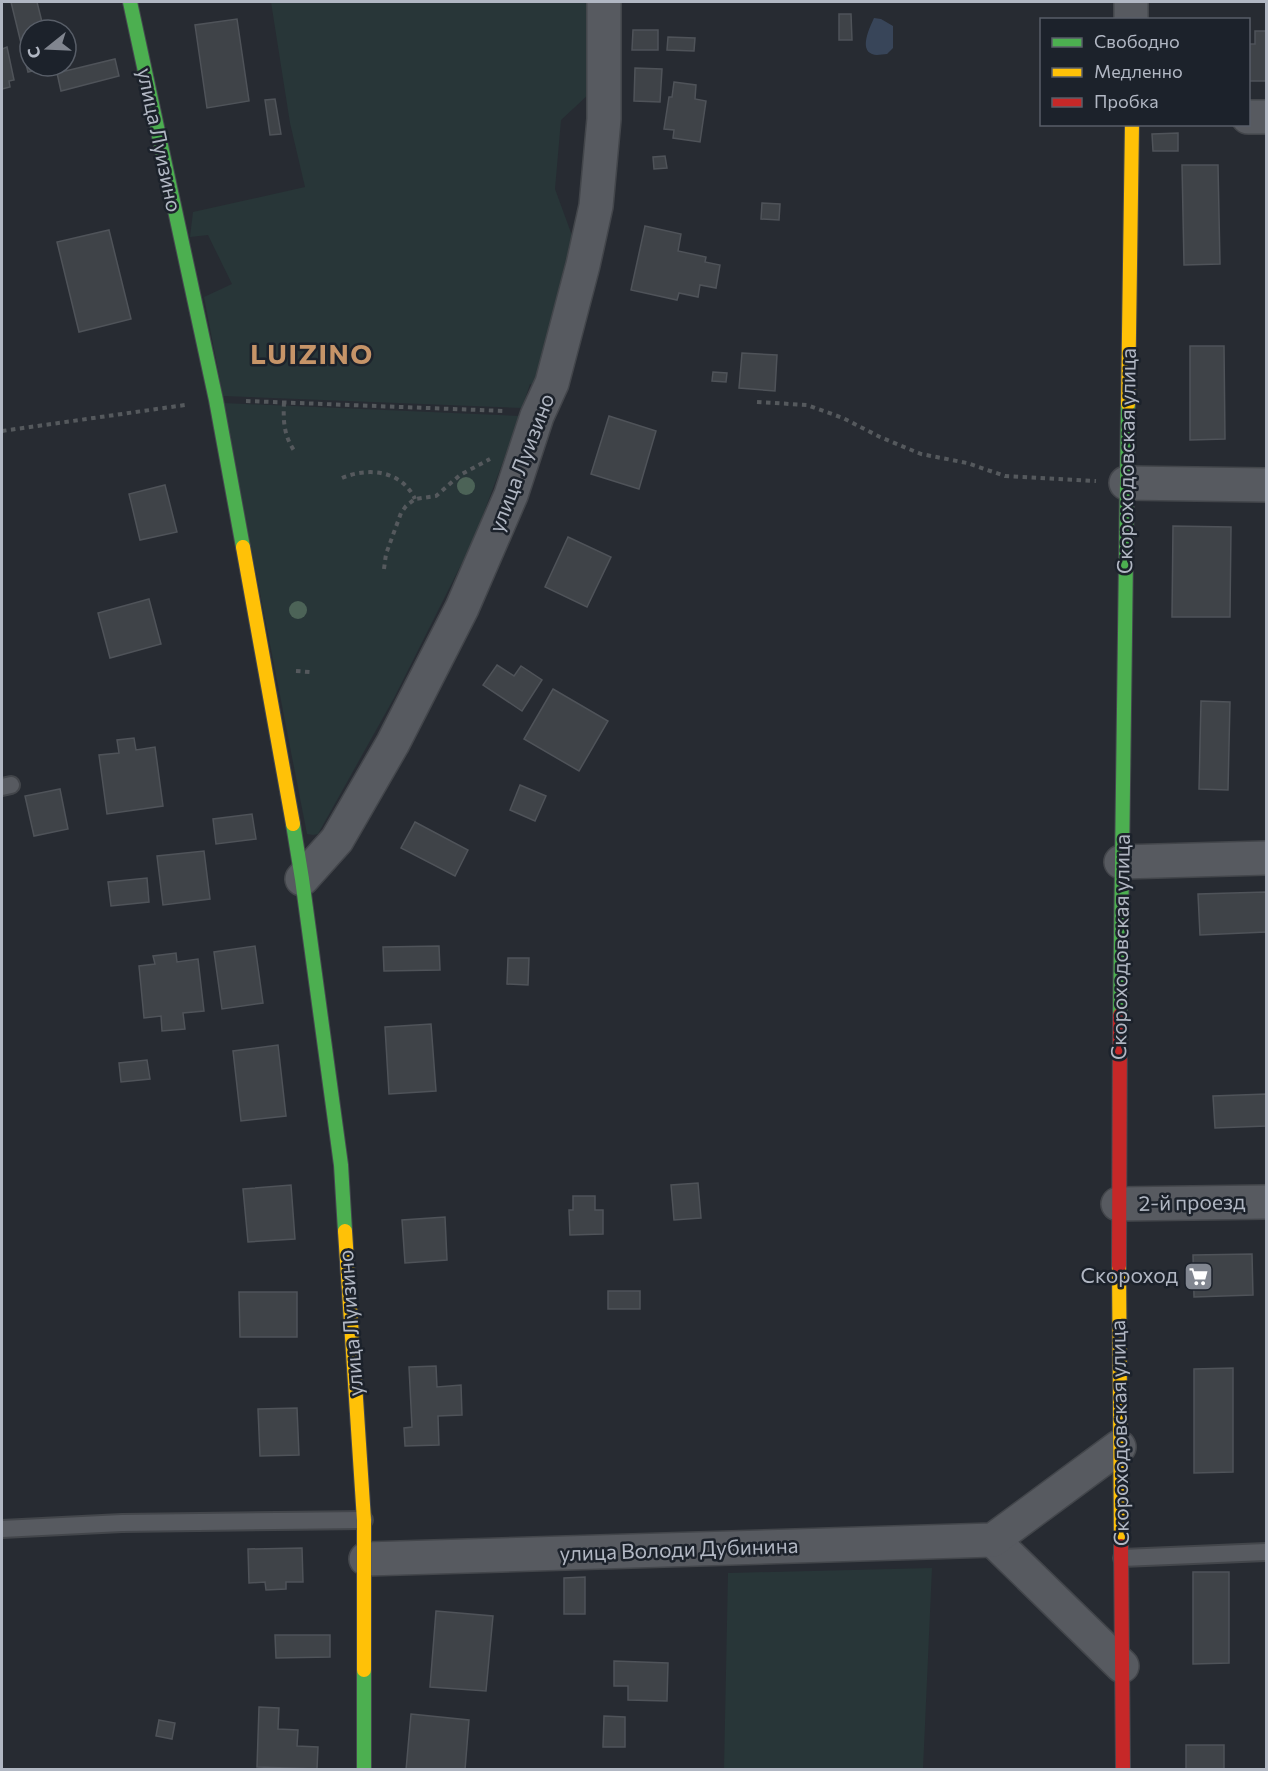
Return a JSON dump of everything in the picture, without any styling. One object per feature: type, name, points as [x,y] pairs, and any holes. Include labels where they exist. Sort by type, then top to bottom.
[{"type":"street","name":"улица Луизино","points":[[130,2],[216,400],[264,658],[302,879],[341,1165],[366,1559],[364,1770]]},
{"type":"street","name":"улица Луизино","points":[[302,879],[337,840],[393,743],[462,608],[511,495],[537,416],[552,383],[596,206],[604,119],[604,2]]},
{"type":"street","points":[[1131,2],[1131,18]]},
{"type":"street","points":[[1250,117],[1266,117]]},
{"type":"street","name":"Скороходовская улица","points":[[1123,1770],[1118,1204],[1132,126]]},
{"type":"street","points":[[1126,483],[1266,485]]},
{"type":"street","points":[[1121,862],[1266,858]]},
{"type":"street","name":"2-й проезд","points":[[1118,1204],[1266,1202]]},
{"type":"street","points":[[1119,1447],[993,1540],[1122,1665]]},
{"type":"street","name":"улица Володи Дубинина","points":[[366,1559],[993,1540]]},
{"type":"lane","points":[[2,1529],[122,1523],[364,1520]]},
{"type":"lane","points":[[1122,1558],[1266,1552]]},
{"type":"path","points":[[2,431],[216,400],[510,412]]},
{"type":"path","points":[[285,402],[283,420],[285,431],[295,452]]},
{"type":"path","points":[[757,402],[807,405],[843,418],[921,454],[967,463],[1005,476],[1126,483]]},
{"type":"path","points":[[384,569],[386,554],[401,513],[406,506],[416,499],[436,496],[452,480],[493,456]]},
{"type":"path","points":[[342,478],[364,471],[383,473],[405,485],[416,499]]},
{"type":"shaded area","points":[[271,2],[589,2],[589,94],[561,120],[555,189],[574,241],[535,386],[530,384],[522,408],[223,396],[204,297],[232,284],[208,235],[190,237],[193,212],[305,187],[290,123]]},
{"type":"shaded area","points":[[223,403],[520,416],[474,539],[394,698],[318,834],[307,834]]},
{"type":"shaded area","points":[[932,1568],[923,1769],[724,1769],[728,1573]]},
{"type":"water","points":[[874,18],[893,26],[893,48],[887,54],[872,54],[866,48]]},
{"type":"building","points":[[11,2],[37,2],[41,18],[18,18],[18,31]]},
{"type":"building","points":[[839,14],[851,14],[852,40],[839,40]]},
{"type":"building","points":[[237,19],[249,101],[207,108],[195,25]]},
{"type":"building","points":[[633,30],[658,30],[658,50],[632,50]]},
{"type":"building","points":[[1255,31],[1266,31],[1266,81],[1250,81],[1250,44],[1255,44]]},
{"type":"building","points":[[668,37],[695,38],[694,51],[667,50]]},
{"type":"building","points":[[7,47],[14,80],[9,81],[10,87],[2,89],[2,49]]},
{"type":"building","points":[[115,59],[119,76],[61,91],[58,78],[78,78],[78,68]]},
{"type":"building","points":[[635,68],[662,69],[660,102],[634,101]]},
{"type":"building","points":[[674,82],[696,85],[695,99],[706,101],[700,142],[673,138],[674,130],[664,129]]},
{"type":"building","points":[[275,99],[281,134],[270,135],[265,100]]},
{"type":"building","points":[[1178,133],[1178,151],[1153,151],[1152,134]]},
{"type":"building","points":[[665,156],[667,168],[654,169],[653,157]]},
{"type":"building","points":[[1182,165],[1218,165],[1220,264],[1184,265]]},
{"type":"building","points":[[762,203],[780,204],[779,220],[761,219]]},
{"type":"building","points":[[645,226],[681,234],[678,251],[706,257],[705,262],[720,265],[716,288],[700,285],[698,297],[679,293],[677,300],[631,290]]},
{"type":"building","points":[[109,230],[131,319],[79,332],[57,242]]},
{"type":"building","points":[[1190,346],[1224,346],[1225,439],[1190,440]]},
{"type":"building","points":[[742,353],[777,355],[775,391],[739,388]]},
{"type":"building","points":[[713,372],[727,373],[726,382],[712,381]]},
{"type":"building","points":[[609,416],[656,431],[639,489],[591,474]]},
{"type":"building","points":[[165,485],[177,532],[140,540],[129,494]]},
{"type":"building","points":[[1173,526],[1231,527],[1230,617],[1172,617]]},
{"type":"building","points":[[568,537],[611,557],[587,607],[545,587]]},
{"type":"building","points":[[149,599],[161,644],[110,658],[98,613]]},
{"type":"building","points":[[497,665],[514,676],[521,666],[542,680],[522,711],[483,685]]},
{"type":"building","points":[[553,689],[608,721],[579,771],[524,739]]},
{"type":"building","points":[[1201,701],[1230,702],[1228,790],[1199,789]]},
{"type":"building","points":[[134,738],[136,750],[155,747],[163,806],[107,814],[99,755],[119,753],[117,740]]},
{"type":"building","points":[[520,785],[546,796],[535,821],[510,810]]},
{"type":"building","points":[[60,789],[68,829],[34,836],[25,796]]},
{"type":"building","points":[[252,814],[256,839],[216,844],[213,819]]},
{"type":"building","points":[[415,822],[468,850],[455,876],[401,848]]},
{"type":"building","points":[[204,851],[210,899],[163,905],[157,856]]},
{"type":"building","points":[[147,878],[149,902],[111,906],[108,882]]},
{"type":"building","points":[[1266,892],[1266,932],[1200,935],[1198,894]]},
{"type":"building","points":[[255,946],[263,1003],[222,1009],[214,952]]},
{"type":"building","points":[[439,946],[440,970],[384,971],[383,947]]},
{"type":"building","points":[[176,953],[177,962],[198,959],[204,1011],[183,1013],[185,1029],[162,1031],[161,1016],[144,1018],[139,966],[155,964],[153,956]]},
{"type":"building","points":[[508,958],[529,958],[528,985],[507,984]]},
{"type":"building","points":[[431,1024],[436,1091],[389,1094],[385,1027]]},
{"type":"building","points":[[278,1045],[286,1116],[241,1121],[233,1051]]},
{"type":"building","points":[[147,1060],[150,1079],[121,1082],[119,1063]]},
{"type":"building","points":[[1266,1094],[1266,1126],[1215,1128],[1213,1096]]},
{"type":"building","points":[[698,1183],[701,1218],[674,1220],[671,1185]]},
{"type":"building","points":[[291,1185],[295,1239],[248,1242],[243,1189]]},
{"type":"building","points":[[573,1196],[595,1196],[595,1210],[603,1210],[603,1234],[570,1235],[569,1210],[573,1210]]},
{"type":"building","points":[[445,1217],[447,1260],[405,1263],[402,1220]]},
{"type":"building","points":[[1252,1254],[1253,1295],[1194,1297],[1193,1255]]},
{"type":"building","points":[[608,1291],[640,1291],[640,1309],[608,1309]]},
{"type":"building","points":[[239,1292],[297,1292],[297,1337],[240,1337]]},
{"type":"building","points":[[436,1366],[437,1387],[461,1385],[462,1415],[438,1416],[439,1445],[405,1446],[404,1428],[412,1427],[409,1367]]},
{"type":"building","points":[[1233,1368],[1233,1472],[1194,1473],[1194,1369]]},
{"type":"building","points":[[297,1408],[299,1455],[260,1456],[258,1409]]},
{"type":"building","points":[[302,1548],[303,1582],[286,1582],[286,1589],[266,1590],[265,1582],[249,1583],[248,1549]]},
{"type":"building","points":[[1193,1572],[1229,1572],[1229,1663],[1193,1664]]},
{"type":"building","points":[[585,1577],[585,1614],[564,1614],[564,1578]]},
{"type":"building","points":[[436,1611],[493,1616],[486,1691],[430,1687]]},
{"type":"building","points":[[275,1635],[330,1635],[330,1657],[276,1658]]},
{"type":"building","points":[[614,1661],[668,1663],[667,1701],[628,1700],[628,1686],[614,1686]]},
{"type":"building","points":[[259,1707],[279,1708],[278,1729],[298,1730],[297,1746],[318,1747],[317,1769],[257,1767]]},
{"type":"building","points":[[411,1714],[469,1720],[465,1770],[406,1770]]},
{"type":"building","points":[[604,1716],[625,1717],[625,1747],[603,1747]]},
{"type":"building","points":[[159,1720],[175,1723],[172,1739],[156,1736]]},
{"type":"building","points":[[1186,1745],[1224,1745],[1224,1770],[1186,1770]]},
{"type":"traffic: fast","points":[[130,2],[216,400],[243,547]]},
{"type":"traffic: fast","points":[[1120,1015],[1128,404]]},
{"type":"traffic: fast","points":[[293,824],[341,1165],[345,1231]]},
{"type":"traffic: fast","points":[[364,1670],[364,1770]]},
{"type":"traffic: slow","points":[[1128,404],[1132,126]]},
{"type":"traffic: slow","points":[[243,547],[293,824]]},
{"type":"traffic: slow","points":[[345,1231],[364,1520],[364,1670]]},
{"type":"traffic: slow","points":[[1119,1266],[1121,1546]]},
{"type":"traffic: jam","points":[[1119,1266],[1120,1015]]},
{"type":"traffic: jam","points":[[1121,1546],[1123,1770]]},
{"type":"place","name":"Скороход","points":[[1199,1276]]},
{"type":"district","name":"LUIZINO","points":[[312,355]]}]
